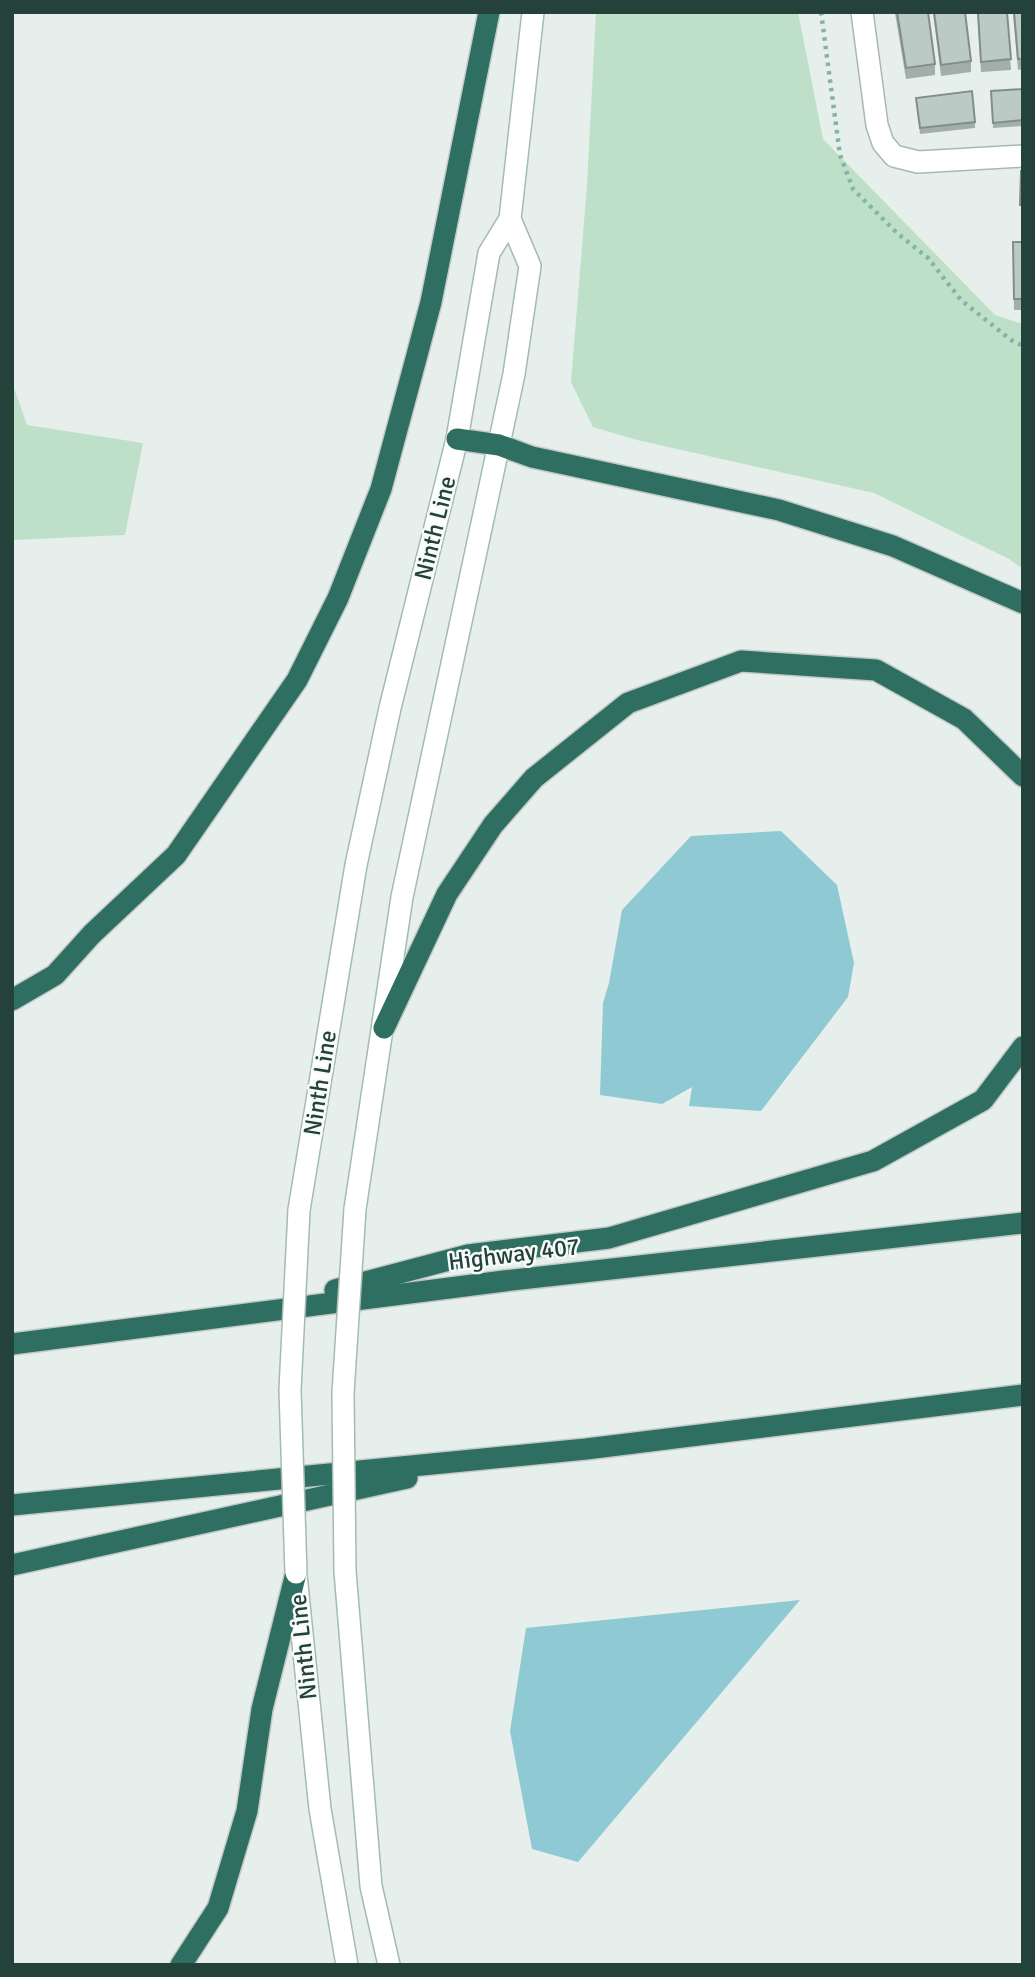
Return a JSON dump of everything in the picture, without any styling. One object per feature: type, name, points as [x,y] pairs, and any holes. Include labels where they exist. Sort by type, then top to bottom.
[{"type":"highway","points":[[12,1000],[55,975],[93,934],[176,855],[298,680],[338,598],[381,489],[418,355],[489,12]]},
{"type":"highway","points":[[457,439],[499,445],[532,457],[779,510],[893,547],[1023,603]]},
{"type":"highway","points":[[384,1028],[447,894],[493,825],[534,778],[628,703],[741,660],[876,670],[964,719],[1023,776]]},
{"type":"highway","points":[[235,1316],[468,1255],[609,1238],[873,1161],[983,1100],[1023,1047]]},
{"type":"highway","name":"Highway 407","points":[[12,1344],[504,1280],[1023,1223]]},
{"type":"highway","points":[[12,1564],[444,1470],[586,1449],[1023,1395]]},
{"type":"highway","points":[[12,1505],[586,1449]]},
{"type":"highway","points":[[181,1965],[218,1908],[247,1811],[262,1709],[296,1573]]},
{"type":"main road","name":"Ninth Line","points":[[347,1965],[320,1809],[296,1573],[290,1390],[299,1210],[356,865],[390,708],[457,439],[489,253],[510,219],[533,12]]},
{"type":"main road","points":[[862,12],[877,125],[883,143],[894,156],[918,162],[1023,156]]},
{"type":"main road","name":"Ninth Line","points":[[389,1965],[371,1886],[345,1571],[343,1393],[355,1209],[402,897],[514,374],[530,266],[510,219]]},
{"type":"path","points":[[821,12],[840,155],[853,189],[897,233],[928,258],[961,300],[1011,340],[1023,346]]},
{"type":"path","points":[[1011,340],[1023,340]]},
{"type":"green space","points":[[596,12],[798,12],[823,139],[995,315],[1023,324],[1023,569],[1009,559],[874,493],[637,440],[593,427],[571,382],[587,185]]},
{"type":"green space","points":[[12,382],[27,425],[143,443],[125,535],[12,540]]},
{"type":"water","points":[[781,831],[837,885],[854,963],[848,997],[761,1111],[689,1106],[692,1087],[662,1104],[600,1095],[603,1003],[622,910],[691,836]]},
{"type":"water","points":[[800,1600],[578,1862],[532,1849],[510,1731],[526,1628]]},
{"type":"building","points":[[897,12],[928,12],[935,64],[906,68]]},
{"type":"building","points":[[934,12],[965,12],[971,61],[941,65]]},
{"type":"building","points":[[978,12],[1007,12],[1011,59],[981,62]]},
{"type":"building","points":[[1014,12],[1023,12],[1023,59],[1018,59]]},
{"type":"building","points":[[1023,89],[1023,120],[993,123],[991,91]]},
{"type":"building","points":[[972,91],[975,122],[920,128],[916,98]]},
{"type":"building","points":[[1023,171],[1023,205],[1020,205]]},
{"type":"building","points":[[1013,242],[1023,242],[1023,299],[1014,299]]}]
